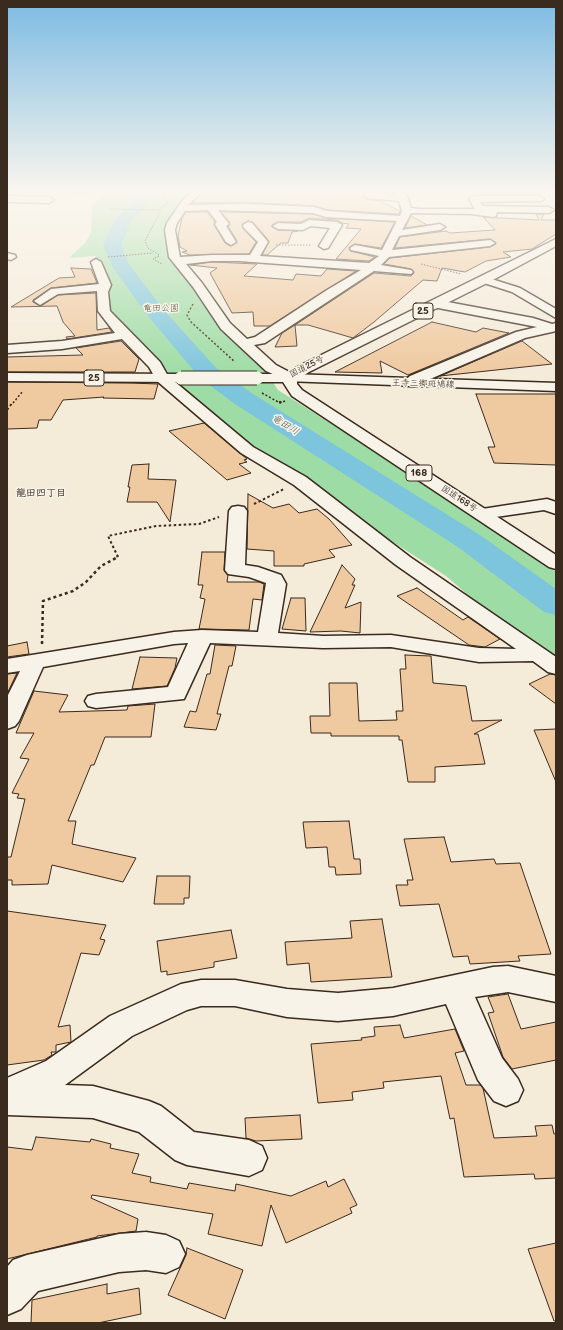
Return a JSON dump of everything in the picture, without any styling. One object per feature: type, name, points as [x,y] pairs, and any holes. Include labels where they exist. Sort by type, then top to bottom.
[{"type":"main road","points":[[173,252],[174,257],[198,285],[226,326],[271,368],[290,378]]},
{"type":"main road","points":[[254,258],[257,252]]},
{"type":"main road","points":[[376,252],[386,254],[396,252]]},
{"type":"main road","name":"国道25号","points":[[7,377],[290,378],[304,368],[437,304],[537,252]]},
{"type":"main road","points":[[244,344],[260,340],[331,292],[372,267],[386,254]]},
{"type":"main road","points":[[177,261],[212,258],[254,258],[372,267],[407,272]]},
{"type":"main road","points":[[99,260],[105,285],[102,301],[104,311],[125,335],[155,365],[162,378],[247,450],[300,481],[403,561],[550,660]]},
{"type":"main road","points":[[485,280],[516,290],[556,314]]},
{"type":"main road","points":[[40,301],[55,291],[104,287]]},
{"type":"main road","points":[[437,304],[533,322],[555,328]]},
{"type":"main road","points":[[409,383],[415,379],[521,335],[555,328]]},
{"type":"main road","points":[[7,349],[62,345],[125,335]]},
{"type":"main road","name":"王寺三郷斑鳩線","points":[[290,378],[556,388]]},
{"type":"main road","name":"国道168号","points":[[290,378],[290,384],[297,393],[556,563]]},
{"type":"main road","points":[[482,514],[547,504],[556,509]]},
{"type":"main road","points":[[238,511],[235,570],[257,573],[274,579],[276,584],[267,639]]},
{"type":"main road","points":[[7,666],[174,638],[202,636],[323,642],[392,641],[479,655],[520,656],[550,660]]},
{"type":"main road","points":[[96,701],[176,694],[202,636]]},
{"type":"main road","points":[[7,721],[32,668],[37,661]]},
{"type":"main road","points":[[7,1094],[58,1072],[121,1026],[181,998],[201,993],[235,993],[287,1003],[338,1007],[393,1002],[456,990],[493,980],[508,979],[556,989]]},
{"type":"main road","points":[[456,990],[490,1069],[506,1090]]},
{"type":"main road","points":[[7,1099],[93,1102],[149,1118],[187,1148],[249,1158]]},
{"type":"main road","points":[[7,1296],[26,1274],[119,1252],[146,1251],[166,1254]]},
{"type":"path","points":[[99,260],[154,253],[161,255]]},
{"type":"path","points":[[386,254],[485,280]]},
{"type":"path","points":[[7,410],[32,377]]},
{"type":"path","points":[[37,661],[43,601],[73,591],[86,582],[101,566],[118,557],[108,536],[156,526],[198,524],[238,511],[300,481]]},
{"type":"green space","name":"竜田公園","points":[[75,252],[169,252],[263,368],[278,390],[442,494],[556,572],[556,657],[490,614],[446,576],[365,524],[252,448],[191,397],[162,365],[138,344],[114,317],[108,305],[108,283],[96,256],[69,258]]},
{"type":"building","points":[[182,252],[250,252],[249,254],[190,255]]},
{"type":"building","points":[[263,252],[270,252],[267,255],[262,255]]},
{"type":"building","points":[[342,252],[355,252],[375,257],[369,261],[336,259]]},
{"type":"building","points":[[444,252],[503,252],[511,257],[486,261],[465,272],[442,268],[437,281],[423,280],[353,338],[308,325],[295,325],[374,273],[411,276],[414,273],[411,269],[384,264],[390,258]]},
{"type":"building","points":[[212,262],[257,264],[244,276],[293,280],[296,274],[321,276],[327,269],[356,271],[270,326],[254,326],[253,312],[232,313],[210,273],[217,268],[190,265]]},
{"type":"building","points":[[71,268],[91,269],[97,283],[51,288],[33,300],[33,302],[41,306],[58,295],[96,293],[97,330],[109,328],[112,332],[67,339],[66,337],[75,336],[63,322],[57,306],[11,307],[59,278],[75,277]]},
{"type":"building","points":[[432,322],[476,332],[483,328],[509,333],[408,375],[380,361],[382,373],[335,372]]},
{"type":"building","points":[[295,325],[297,346],[275,347],[282,333]]},
{"type":"building","points":[[121,341],[139,359],[135,372],[7,372],[7,357],[83,355],[76,348]]},
{"type":"building","points":[[522,341],[552,364],[440,376]]},
{"type":"building","points":[[7,382],[158,384],[154,399],[103,398],[104,397],[63,400],[51,420],[39,420],[37,428],[7,429]]},
{"type":"building","points":[[476,394],[556,394],[556,465],[494,463],[488,447],[495,447]]},
{"type":"building","points":[[204,423],[247,459],[244,460],[247,462],[239,464],[251,473],[227,480],[169,431]]},
{"type":"building","points":[[149,464],[148,479],[176,480],[170,522],[157,502],[127,502],[132,465]]},
{"type":"building","points":[[248,494],[273,508],[289,504],[299,513],[317,509],[329,519],[352,545],[329,550],[335,557],[304,564],[304,566],[274,566],[274,551],[247,549]]},
{"type":"building","points":[[202,552],[225,552],[224,570],[228,575],[227,582],[259,582],[264,584],[262,600],[253,599],[249,630],[199,629],[205,599],[200,598],[203,585],[198,585]]},
{"type":"building","points":[[342,565],[355,579],[352,585],[355,585],[345,608],[361,602],[360,633],[341,631],[310,632]]},
{"type":"building","points":[[417,588],[463,620],[468,617],[500,639],[485,647],[469,645],[397,596]]},
{"type":"building","points":[[291,598],[305,598],[306,631],[282,629]]},
{"type":"building","points":[[27,642],[29,654],[7,657],[7,646]]},
{"type":"building","points":[[215,645],[236,646],[232,666],[229,666],[217,714],[221,714],[216,730],[184,727],[190,711],[196,712],[207,674],[210,674]]},
{"type":"building","points":[[405,655],[431,656],[433,683],[466,686],[472,721],[502,720],[474,734],[478,734],[485,764],[435,767],[435,782],[408,782],[402,740],[399,740],[399,736],[331,736],[331,733],[311,733],[310,716],[330,716],[329,683],[357,683],[359,721],[397,720],[396,711],[403,711],[400,669],[406,669]]},
{"type":"building","points":[[140,657],[177,658],[175,668],[167,686],[132,689]]},
{"type":"building","points":[[17,673],[7,694],[7,674]]},
{"type":"building","points":[[550,674],[556,675],[556,704],[529,684]]},
{"type":"building","points":[[34,691],[68,695],[59,712],[127,710],[128,706],[155,704],[151,737],[105,737],[94,765],[91,765],[68,821],[76,821],[72,844],[136,858],[123,882],[52,865],[48,884],[12,885],[12,880],[7,880],[7,857],[11,857],[25,799],[17,798],[19,794],[12,793],[29,759],[20,758],[34,733],[16,733]]},
{"type":"building","points":[[556,729],[556,782],[534,730]]},
{"type":"building","points":[[349,821],[354,859],[360,859],[361,874],[336,875],[335,867],[329,867],[327,847],[306,848],[303,822]]},
{"type":"building","points":[[444,837],[451,862],[494,859],[496,864],[520,863],[551,954],[518,956],[520,961],[470,964],[468,956],[453,957],[439,904],[400,906],[396,885],[408,885],[407,880],[413,880],[404,839]]},
{"type":"building","points":[[157,876],[190,876],[189,898],[184,898],[184,904],[154,904]]},
{"type":"building","points":[[7,911],[106,925],[100,939],[105,940],[99,955],[81,953],[58,1027],[70,1025],[71,1042],[56,1045],[56,1052],[51,1052],[52,1055],[44,1060],[7,1065]]},
{"type":"building","points":[[382,919],[392,977],[311,982],[309,963],[287,965],[285,942],[352,938],[350,921]]},
{"type":"building","points":[[231,930],[237,958],[214,962],[214,967],[167,975],[167,971],[161,972],[157,941]]},
{"type":"building","points":[[508,994],[521,1029],[556,1022],[556,1060],[512,1069],[503,1057],[488,1013],[494,1012],[488,997]]},
{"type":"building","points":[[400,1025],[404,1038],[455,1029],[464,1051],[455,1053],[466,1085],[480,1085],[483,1088],[494,1138],[537,1136],[535,1126],[552,1125],[554,1134],[556,1134],[556,1178],[535,1179],[534,1174],[464,1177],[454,1118],[450,1119],[441,1076],[383,1082],[384,1088],[352,1092],[353,1100],[318,1103],[311,1044],[362,1040],[361,1038],[375,1036],[374,1027]]},
{"type":"building","points":[[300,1115],[302,1139],[256,1141],[246,1138],[245,1118]]},
{"type":"building","points":[[36,1137],[90,1142],[91,1139],[111,1144],[110,1148],[139,1154],[132,1173],[151,1177],[150,1182],[187,1189],[189,1183],[235,1191],[236,1184],[291,1196],[326,1181],[328,1187],[344,1179],[357,1205],[350,1208],[352,1213],[286,1243],[271,1205],[262,1246],[208,1234],[213,1214],[92,1195],[91,1198],[138,1219],[136,1231],[97,1236],[7,1259],[7,1147],[32,1150]]},
{"type":"building","points":[[556,1243],[556,1321],[554,1321],[528,1249]]},
{"type":"building","points":[[187,1248],[243,1270],[225,1319],[168,1295],[186,1255]]},
{"type":"building","points":[[107,1284],[107,1294],[139,1288],[141,1314],[98,1323],[31,1323],[32,1300]]},
{"type":"waterway","name":"竜田川","points":[[115,252],[119,264],[156,313],[208,373],[244,399],[469,541],[556,605]]},
{"type":"district","name":"龍田四丁目","points":[[41,493]]}]
